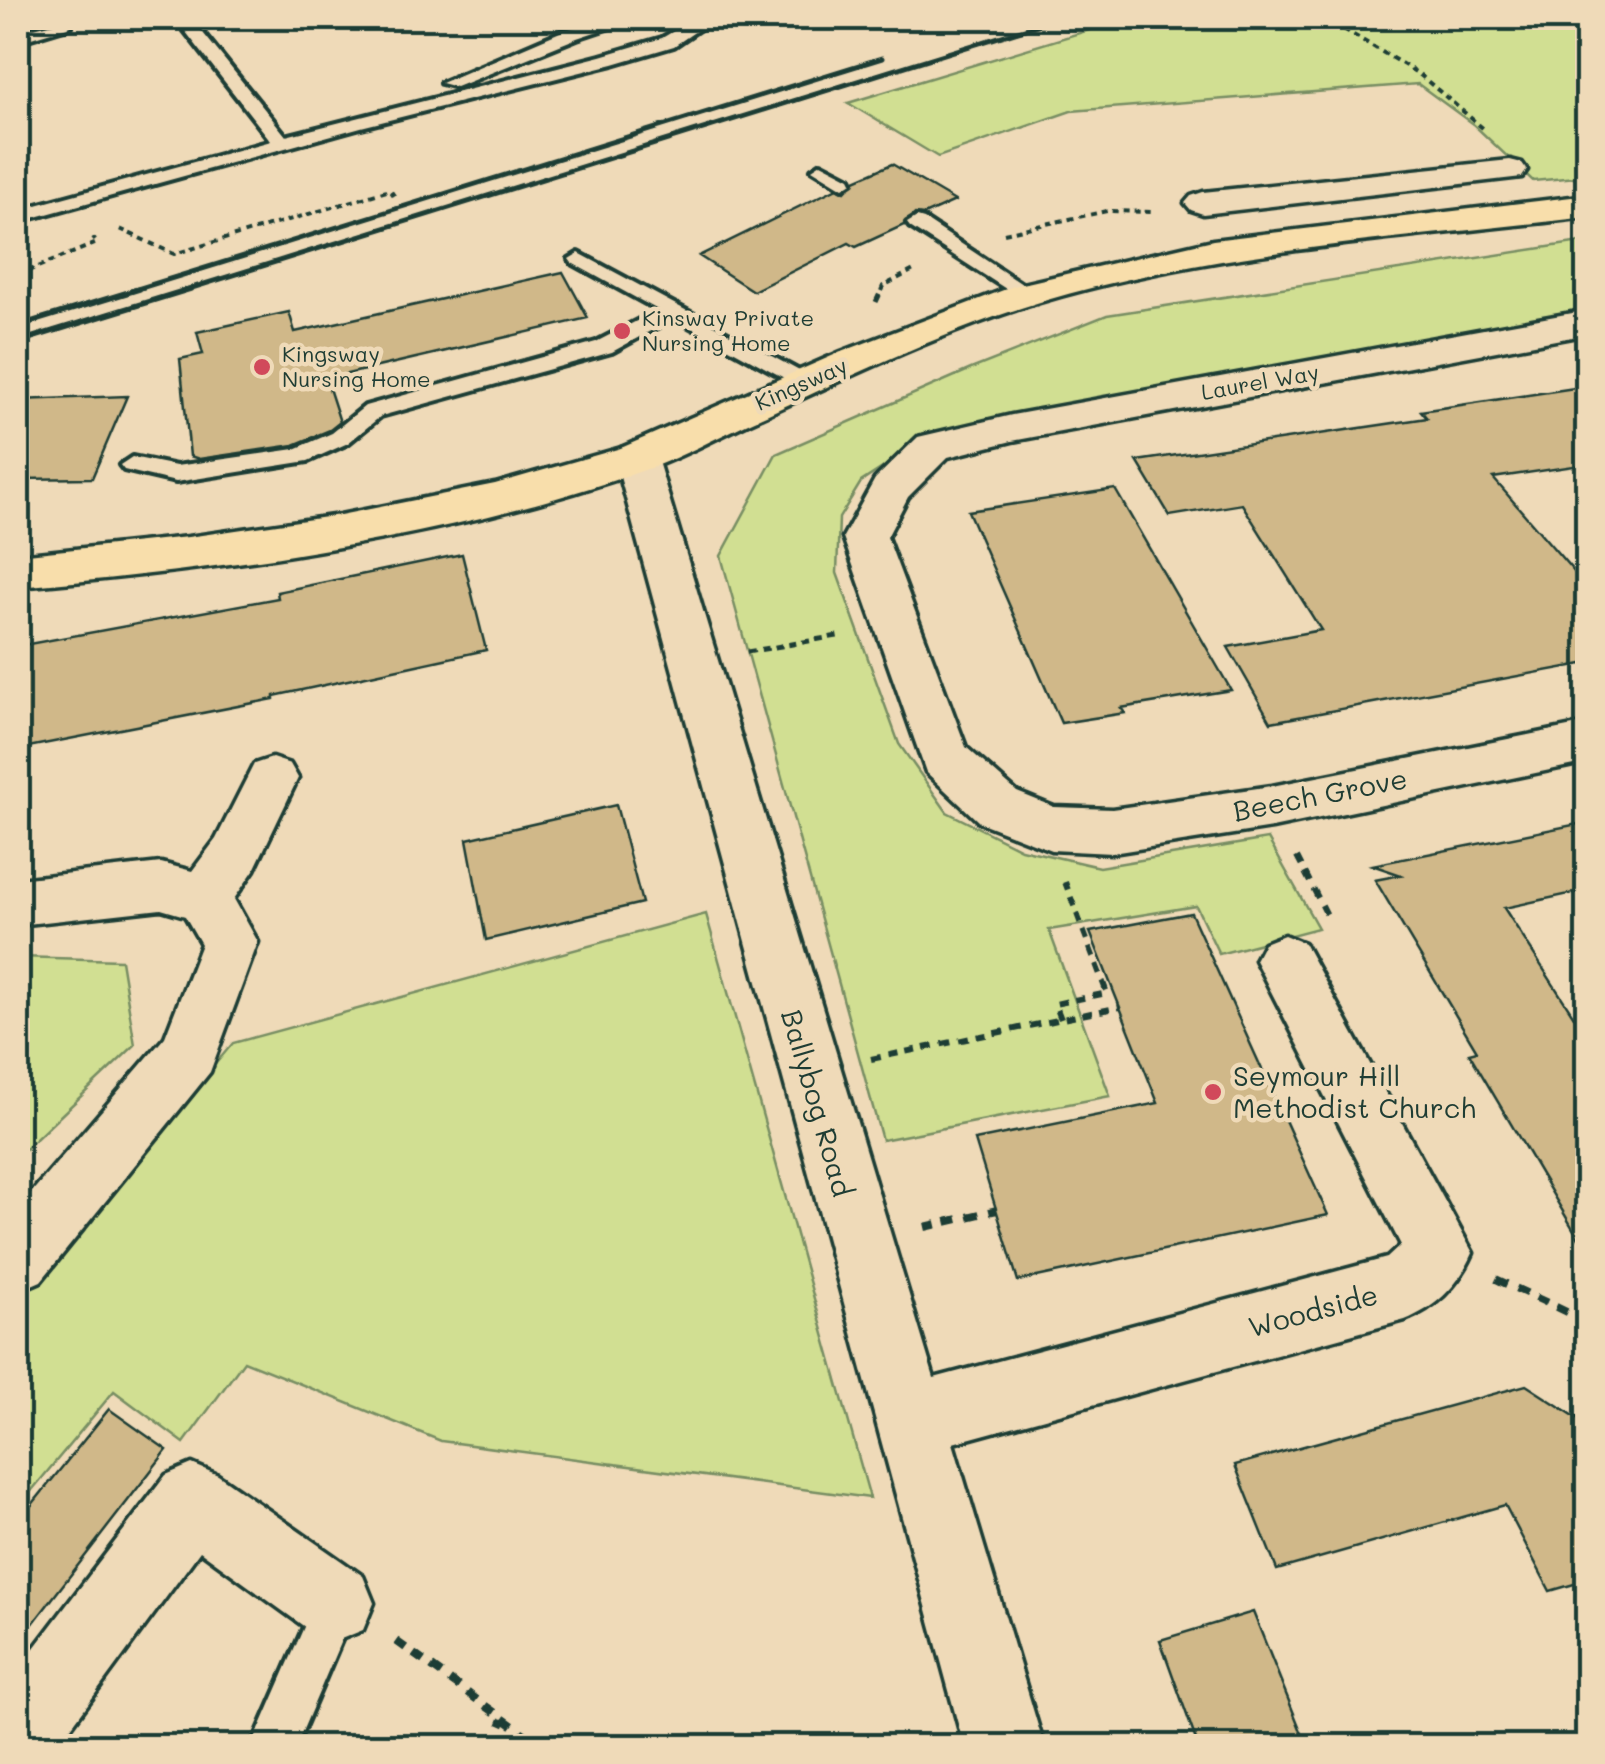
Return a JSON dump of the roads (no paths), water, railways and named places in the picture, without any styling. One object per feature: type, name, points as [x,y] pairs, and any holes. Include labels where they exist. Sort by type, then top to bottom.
[{"type":"main road","name":"Kingsway","points":[[18,571],[97,566],[340,530],[496,498],[636,458],[807,381],[1027,294],[1213,251],[1588,206]]},
{"type":"street","points":[[1203,203],[1323,187],[1510,170]]},
{"type":"street","points":[[1323,187],[1365,232]]},
{"type":"street","name":"Laurel Way","points":[[1051,828],[998,807],[944,758],[864,537],[890,489],[933,447],[1012,428],[1588,322]]},
{"type":"street","name":"Ballybog Road","points":[[636,458],[1004,1746]]},
{"type":"street","name":"Beech Grove","points":[[1051,828],[1112,831],[1272,807],[1588,742]]},
{"type":"street","points":[[204,898],[235,854],[272,778]]},
{"type":"street","points":[[18,902],[160,886],[204,898],[230,942],[190,1052],[18,1258]]},
{"type":"street","name":"Woodside","points":[[912,1419],[1405,1286],[1440,1253],[1284,960]]},
{"type":"street","points":[[18,1733],[192,1501],[336,1603]]},
{"type":"lane","points":[[18,37],[64,26],[60,18]]},
{"type":"lane","points":[[183,18],[282,143]]},
{"type":"lane","points":[[355,122],[571,34],[630,18]]},
{"type":"lane","points":[[18,216],[355,122],[653,46],[707,18]]},
{"type":"lane","points":[[821,169],[843,182]]},
{"type":"lane","points":[[917,223],[1027,294]]},
{"type":"lane","points":[[579,259],[807,381]]},
{"type":"lane","points":[[132,464],[176,474],[300,456],[340,438],[373,410],[604,346],[674,310]]},
{"type":"lane","points":[[274,1746],[336,1603]]},
{"type":"railway","points":[[182,291],[1060,18]]},
{"type":"railway","points":[[131,291],[882,58]]},
{"type":"railway","points":[[18,326],[139,289]]},
{"type":"railway","points":[[18,342],[190,289]]},
{"type":"place","name":"Kinsway Private Nursing Home","points":[[622,331]]},
{"type":"place","name":"Kingsway Nursing Home","points":[[262,367]]},
{"type":"place","name":"Seymour Hill Methodist Church","points":[[1213,1092]]}]
